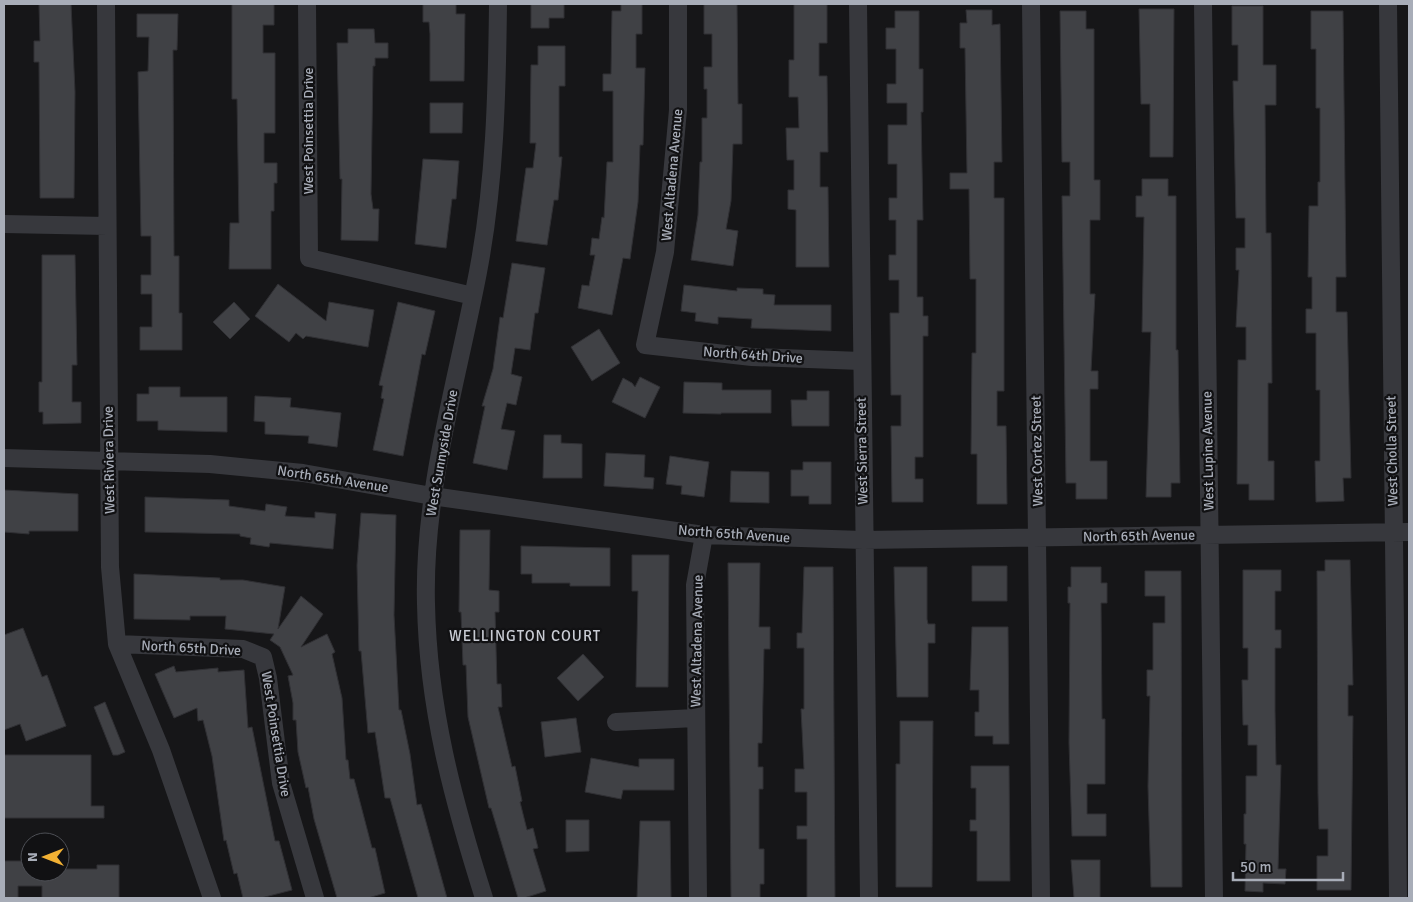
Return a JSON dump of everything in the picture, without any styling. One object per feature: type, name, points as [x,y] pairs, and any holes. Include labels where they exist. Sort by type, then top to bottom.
[{"type":"street","name":"West Riviera Drive","points":[[106,4],[110,567],[117,644],[161,750],[212,898]]},
{"type":"street","name":"West Poinsettia Drive","points":[[306,4],[309,258],[473,296]]},
{"type":"street","name":"West Sunnyside Drive","points":[[484,898],[447,773],[431,687],[426,603],[432,496],[473,296],[488,212],[495,145],[498,4]]},
{"type":"street","name":"West Altadena Avenue","points":[[645,345],[665,252],[678,110],[678,4]]},
{"type":"street","name":"West Sierra Street","points":[[858,4],[863,540],[869,898]]},
{"type":"street","name":"West Cortez Street","points":[[1031,4],[1041,898]]},
{"type":"street","name":"West Lupine Avenue","points":[[1203,4],[1214,898]]},
{"type":"street","name":"West Cholla Street","points":[[1388,4],[1401,532],[1398,898]]},
{"type":"street","points":[[4,224],[107,226]]},
{"type":"street","name":"North 64th Drive","points":[[645,345],[752,357],[861,361]]},
{"type":"street","name":"North 65th Avenue","points":[[4,458],[210,464],[303,472],[432,496],[704,535],[863,540],[1401,532]]},
{"type":"street","name":"West Altadena Avenue","points":[[698,898],[695,718],[696,585],[704,535]]},
{"type":"street","name":"North 65th Drive","points":[[117,644],[244,649],[263,657]]},
{"type":"street","name":"West Poinsettia Drive","points":[[263,657],[268,678],[281,783],[315,898]]},
{"type":"street","name":"West Altadena Avenue","points":[[616,722],[695,718]]},
{"type":"building","points":[[39,4],[71,4],[75,92],[74,198],[40,198],[39,62],[34,62],[34,41],[40,41]]},
{"type":"building","points":[[232,4],[274,4],[274,25],[263,25],[263,53],[275,53],[275,133],[264,133],[264,163],[277,163],[277,183],[274,183],[274,211],[271,211],[271,269],[229,269],[230,223],[239,223],[237,99],[232,99]]},
{"type":"building","points":[[423,4],[456,4],[456,14],[465,14],[464,81],[430,81],[429,22],[423,22]]},
{"type":"building","points":[[531,4],[564,4],[564,18],[549,18],[549,28],[531,28]]},
{"type":"building","points":[[621,4],[642,4],[642,34],[636,34],[636,68],[645,68],[643,145],[640,145],[638,202],[630,259],[623,258],[612,315],[578,308],[582,285],[589,286],[595,255],[590,255],[592,238],[599,239],[602,217],[604,218],[607,162],[613,162],[613,91],[603,91],[603,74],[611,74],[612,11],[621,11]]},
{"type":"building","points":[[704,4],[737,4],[738,104],[742,104],[742,144],[733,144],[731,201],[726,229],[738,231],[733,266],[691,260],[698,215],[700,162],[702,162],[702,118],[707,118],[707,89],[704,89],[704,67],[712,67],[712,34],[704,34]]},
{"type":"building","points":[[794,4],[827,4],[827,43],[819,43],[819,76],[827,76],[828,152],[820,152],[820,187],[828,187],[829,267],[796,267],[796,210],[788,209],[788,190],[794,190],[794,160],[787,160],[786,128],[799,128],[798,97],[789,97],[789,60],[794,60]]},
{"type":"building","points":[[1232,6],[1263,6],[1263,65],[1276,65],[1276,105],[1265,105],[1266,233],[1271,233],[1272,383],[1268,383],[1268,461],[1274,461],[1274,500],[1249,500],[1249,484],[1237,484],[1238,360],[1246,360],[1246,327],[1236,327],[1239,270],[1236,270],[1236,248],[1245,248],[1245,218],[1236,218],[1233,81],[1238,81],[1238,45],[1232,45]]},
{"type":"building","points":[[1139,9],[1174,9],[1173,157],[1150,157],[1150,104],[1141,104]]},
{"type":"building","points":[[966,10],[992,10],[992,25],[1000,24],[1002,162],[994,162],[994,198],[1004,198],[1004,391],[997,391],[997,426],[1006,426],[1007,504],[977,504],[977,454],[971,454],[972,353],[976,353],[976,279],[970,279],[969,189],[950,189],[950,173],[967,173],[965,48],[960,48],[960,23],[967,23]]},
{"type":"building","points":[[895,11],[919,11],[919,69],[923,69],[923,112],[921,112],[923,220],[917,220],[917,297],[923,297],[923,316],[928,316],[928,336],[923,336],[923,457],[915,457],[915,479],[923,479],[923,502],[892,502],[891,426],[901,426],[901,395],[891,395],[890,313],[899,313],[899,280],[889,280],[889,255],[896,255],[896,220],[889,220],[889,198],[897,198],[897,164],[888,164],[888,125],[907,125],[907,103],[887,103],[887,84],[896,84],[896,49],[886,49],[886,28],[895,28]]},
{"type":"building","points":[[1060,11],[1086,11],[1086,29],[1094,29],[1094,180],[1100,180],[1100,220],[1090,220],[1090,294],[1095,294],[1091,371],[1098,371],[1098,389],[1090,389],[1090,461],[1107,461],[1107,499],[1076,499],[1076,483],[1066,483],[1062,196],[1070,196],[1070,162],[1062,162]]},
{"type":"building","points":[[1311,11],[1343,11],[1346,277],[1336,277],[1336,312],[1347,312],[1351,478],[1343,478],[1344,501],[1316,502],[1315,461],[1320,461],[1320,390],[1316,390],[1316,333],[1306,333],[1306,309],[1312,309],[1312,277],[1308,277],[1309,206],[1318,206],[1318,182],[1320,182],[1320,108],[1316,108],[1316,49],[1311,49]]},
{"type":"building","points":[[137,14],[178,14],[177,50],[173,50],[174,256],[179,256],[179,313],[182,313],[182,350],[140,350],[140,327],[152,327],[152,294],[141,294],[141,275],[151,275],[151,236],[141,236],[138,72],[148,71],[149,37],[137,37]]},
{"type":"building","points":[[348,29],[374,29],[375,43],[388,43],[388,58],[375,58],[375,66],[373,66],[371,194],[373,209],[379,209],[378,241],[341,240],[342,179],[340,179],[337,43],[348,43]]},
{"type":"building","points":[[538,46],[565,46],[565,86],[559,86],[559,157],[562,157],[558,200],[554,200],[547,245],[516,241],[526,168],[533,168],[536,143],[530,143],[531,65],[538,65]]},
{"type":"building","points":[[430,103],[463,103],[462,133],[430,133]]},
{"type":"building","points":[[423,159],[459,161],[456,199],[452,199],[446,248],[415,244]]},
{"type":"building","points":[[1142,179],[1168,179],[1168,196],[1176,196],[1176,350],[1178,350],[1180,483],[1171,483],[1171,497],[1146,497],[1151,332],[1142,332],[1144,217],[1136,217],[1136,196],[1142,196]]},
{"type":"building","points":[[42,255],[75,255],[77,365],[72,365],[72,402],[81,402],[81,423],[43,424],[43,412],[39,412],[39,382],[42,382]]},
{"type":"building","points":[[512,263],[545,268],[538,313],[535,313],[530,350],[515,348],[511,374],[522,377],[516,405],[507,403],[501,429],[515,431],[507,470],[473,463],[485,406],[482,406],[493,369],[500,317],[503,318]]},
{"type":"building","points":[[278,284],[326,321],[329,302],[374,310],[368,347],[306,336],[303,339],[296,333],[289,342],[255,316]]},
{"type":"building","points":[[684,285],[737,291],[737,288],[763,289],[763,294],[775,295],[774,305],[831,305],[831,331],[751,328],[752,319],[718,317],[718,324],[695,321],[696,313],[681,311]]},
{"type":"building","points":[[234,302],[250,319],[230,339],[213,322]]},
{"type":"building","points":[[398,302],[435,311],[425,355],[422,354],[403,456],[373,450],[384,399],[381,398],[383,386],[379,385]]},
{"type":"building","points":[[599,329],[620,363],[592,381],[571,347]]},
{"type":"building","points":[[640,377],[660,387],[645,418],[612,402],[623,378],[635,387]]},
{"type":"building","points":[[684,382],[722,383],[722,390],[771,390],[771,413],[683,413]]},
{"type":"building","points":[[149,387],[180,387],[180,397],[227,397],[227,432],[158,430],[158,421],[137,421],[137,394],[149,394]]},
{"type":"building","points":[[807,391],[829,391],[829,426],[792,426],[791,400],[807,400]]},
{"type":"building","points":[[255,396],[291,398],[290,407],[341,413],[337,447],[308,443],[309,436],[265,434],[265,422],[254,421]]},
{"type":"building","points":[[544,435],[561,435],[561,443],[582,444],[582,478],[543,478]]},
{"type":"building","points":[[606,453],[645,455],[644,477],[654,478],[653,489],[604,486]]},
{"type":"building","points":[[670,456],[709,462],[704,497],[681,494],[682,486],[666,484]]},
{"type":"building","points":[[803,462],[831,462],[831,504],[809,504],[809,496],[791,496],[791,470],[803,470]]},
{"type":"building","points":[[731,471],[769,472],[769,503],[730,502]]},
{"type":"building","points":[[4,490],[78,494],[78,531],[29,531],[29,534],[4,532]]},
{"type":"building","points":[[145,497],[229,500],[229,506],[265,511],[266,504],[287,507],[285,516],[315,518],[315,512],[336,514],[333,549],[270,543],[269,547],[250,544],[251,538],[240,536],[240,534],[145,532]]},
{"type":"building","points":[[361,513],[396,515],[394,615],[399,710],[401,710],[410,754],[417,805],[421,804],[447,898],[418,898],[390,798],[385,798],[375,732],[368,733],[361,651],[359,651],[357,565]]},
{"type":"building","points":[[460,530],[490,530],[489,590],[499,591],[499,612],[495,612],[497,684],[501,684],[502,707],[498,707],[512,767],[515,766],[522,801],[520,802],[527,830],[533,828],[538,848],[533,849],[546,891],[524,898],[518,898],[491,808],[489,808],[468,717],[466,665],[463,665],[461,612],[459,612]]},
{"type":"building","points":[[521,546],[610,548],[610,586],[570,586],[570,583],[532,583],[532,574],[521,574]]},
{"type":"building","points":[[632,555],[669,555],[668,687],[636,687],[638,591],[632,591]]},
{"type":"building","points":[[1325,560],[1350,560],[1353,685],[1348,685],[1348,716],[1353,716],[1351,890],[1317,890],[1317,856],[1328,856],[1328,829],[1319,829],[1318,793],[1317,571],[1325,571]]},
{"type":"building","points":[[728,563],[760,563],[759,627],[770,627],[770,649],[764,649],[762,743],[758,743],[758,767],[763,767],[763,789],[759,789],[759,849],[764,849],[764,884],[760,884],[760,898],[731,898]]},
{"type":"building","points":[[972,566],[1007,566],[1007,601],[972,601]]},
{"type":"building","points":[[804,567],[833,567],[835,898],[807,898],[807,839],[797,839],[797,826],[807,826],[807,792],[795,792],[795,769],[804,769],[801,709],[804,709],[804,648],[797,648],[797,633],[802,633]]},
{"type":"building","points":[[894,567],[927,567],[927,619],[928,624],[935,624],[935,643],[928,643],[928,697],[897,697]]},
{"type":"building","points":[[1071,567],[1101,567],[1101,583],[1107,583],[1107,603],[1101,603],[1102,719],[1105,719],[1105,784],[1087,784],[1087,814],[1106,814],[1106,836],[1072,836],[1069,743],[1070,603],[1068,603],[1068,587],[1071,587]]},
{"type":"building","points":[[1243,570],[1281,570],[1281,591],[1275,591],[1275,630],[1281,630],[1281,648],[1275,648],[1275,710],[1276,765],[1281,765],[1278,869],[1286,869],[1285,884],[1263,883],[1263,892],[1245,891],[1246,844],[1244,844],[1244,814],[1246,814],[1246,776],[1257,776],[1257,745],[1248,745],[1248,725],[1243,725],[1242,680],[1248,680],[1248,648],[1243,648]]},
{"type":"building","points":[[1145,571],[1181,571],[1182,887],[1151,887],[1148,786],[1150,696],[1147,696],[1147,670],[1153,670],[1153,623],[1165,623],[1165,596],[1145,596]]},
{"type":"building","points":[[134,574],[220,578],[220,580],[243,580],[285,587],[278,629],[301,596],[323,614],[301,647],[327,634],[335,652],[332,654],[342,698],[346,760],[348,760],[350,779],[354,779],[372,848],[375,848],[385,893],[368,898],[337,898],[314,819],[308,787],[306,788],[298,752],[296,720],[293,720],[293,703],[288,676],[293,675],[280,647],[270,640],[274,634],[225,629],[226,616],[190,616],[190,620],[134,619]]},
{"type":"building","points":[[972,627],[1008,627],[1009,744],[993,744],[993,736],[975,736],[975,712],[979,712],[979,690],[970,690]]},
{"type":"building","points":[[23,628],[42,677],[47,675],[66,726],[26,741],[20,724],[4,730],[4,635]]},
{"type":"building","points":[[583,654],[604,677],[578,701],[557,678]]},
{"type":"building","points":[[174,666],[176,672],[218,668],[218,672],[244,670],[248,728],[252,727],[275,841],[279,841],[292,890],[261,898],[243,898],[237,873],[234,874],[226,840],[224,841],[212,756],[203,720],[198,721],[197,708],[174,718],[155,674]]},
{"type":"building","points":[[105,702],[125,752],[118,755],[113,755],[94,707]]},
{"type":"building","points":[[576,718],[581,752],[545,757],[541,722]]},
{"type":"building","points":[[900,721],[933,721],[932,887],[896,887],[896,764],[900,764]]},
{"type":"building","points":[[4,755],[91,755],[91,806],[104,806],[104,818],[4,818]]},
{"type":"building","points":[[591,758],[639,767],[639,759],[674,759],[674,790],[623,790],[621,799],[585,792]]},
{"type":"building","points":[[971,766],[1009,766],[1010,881],[977,881],[977,831],[970,831],[970,820],[976,820],[976,788],[971,788]]},
{"type":"building","points":[[566,820],[589,820],[589,851],[566,852]]},
{"type":"building","points":[[640,821],[670,821],[671,898],[637,898]]},
{"type":"building","points":[[1071,860],[1100,860],[1100,898],[1074,898]]},
{"type":"building","points":[[4,861],[20,861],[20,882],[70,882],[70,869],[97,869],[97,865],[119,865],[119,898],[42,898],[42,886],[18,886],[18,898],[4,898]]},
{"type":"district","name":"WELLINGTON COURT","points":[[525,636]]}]
